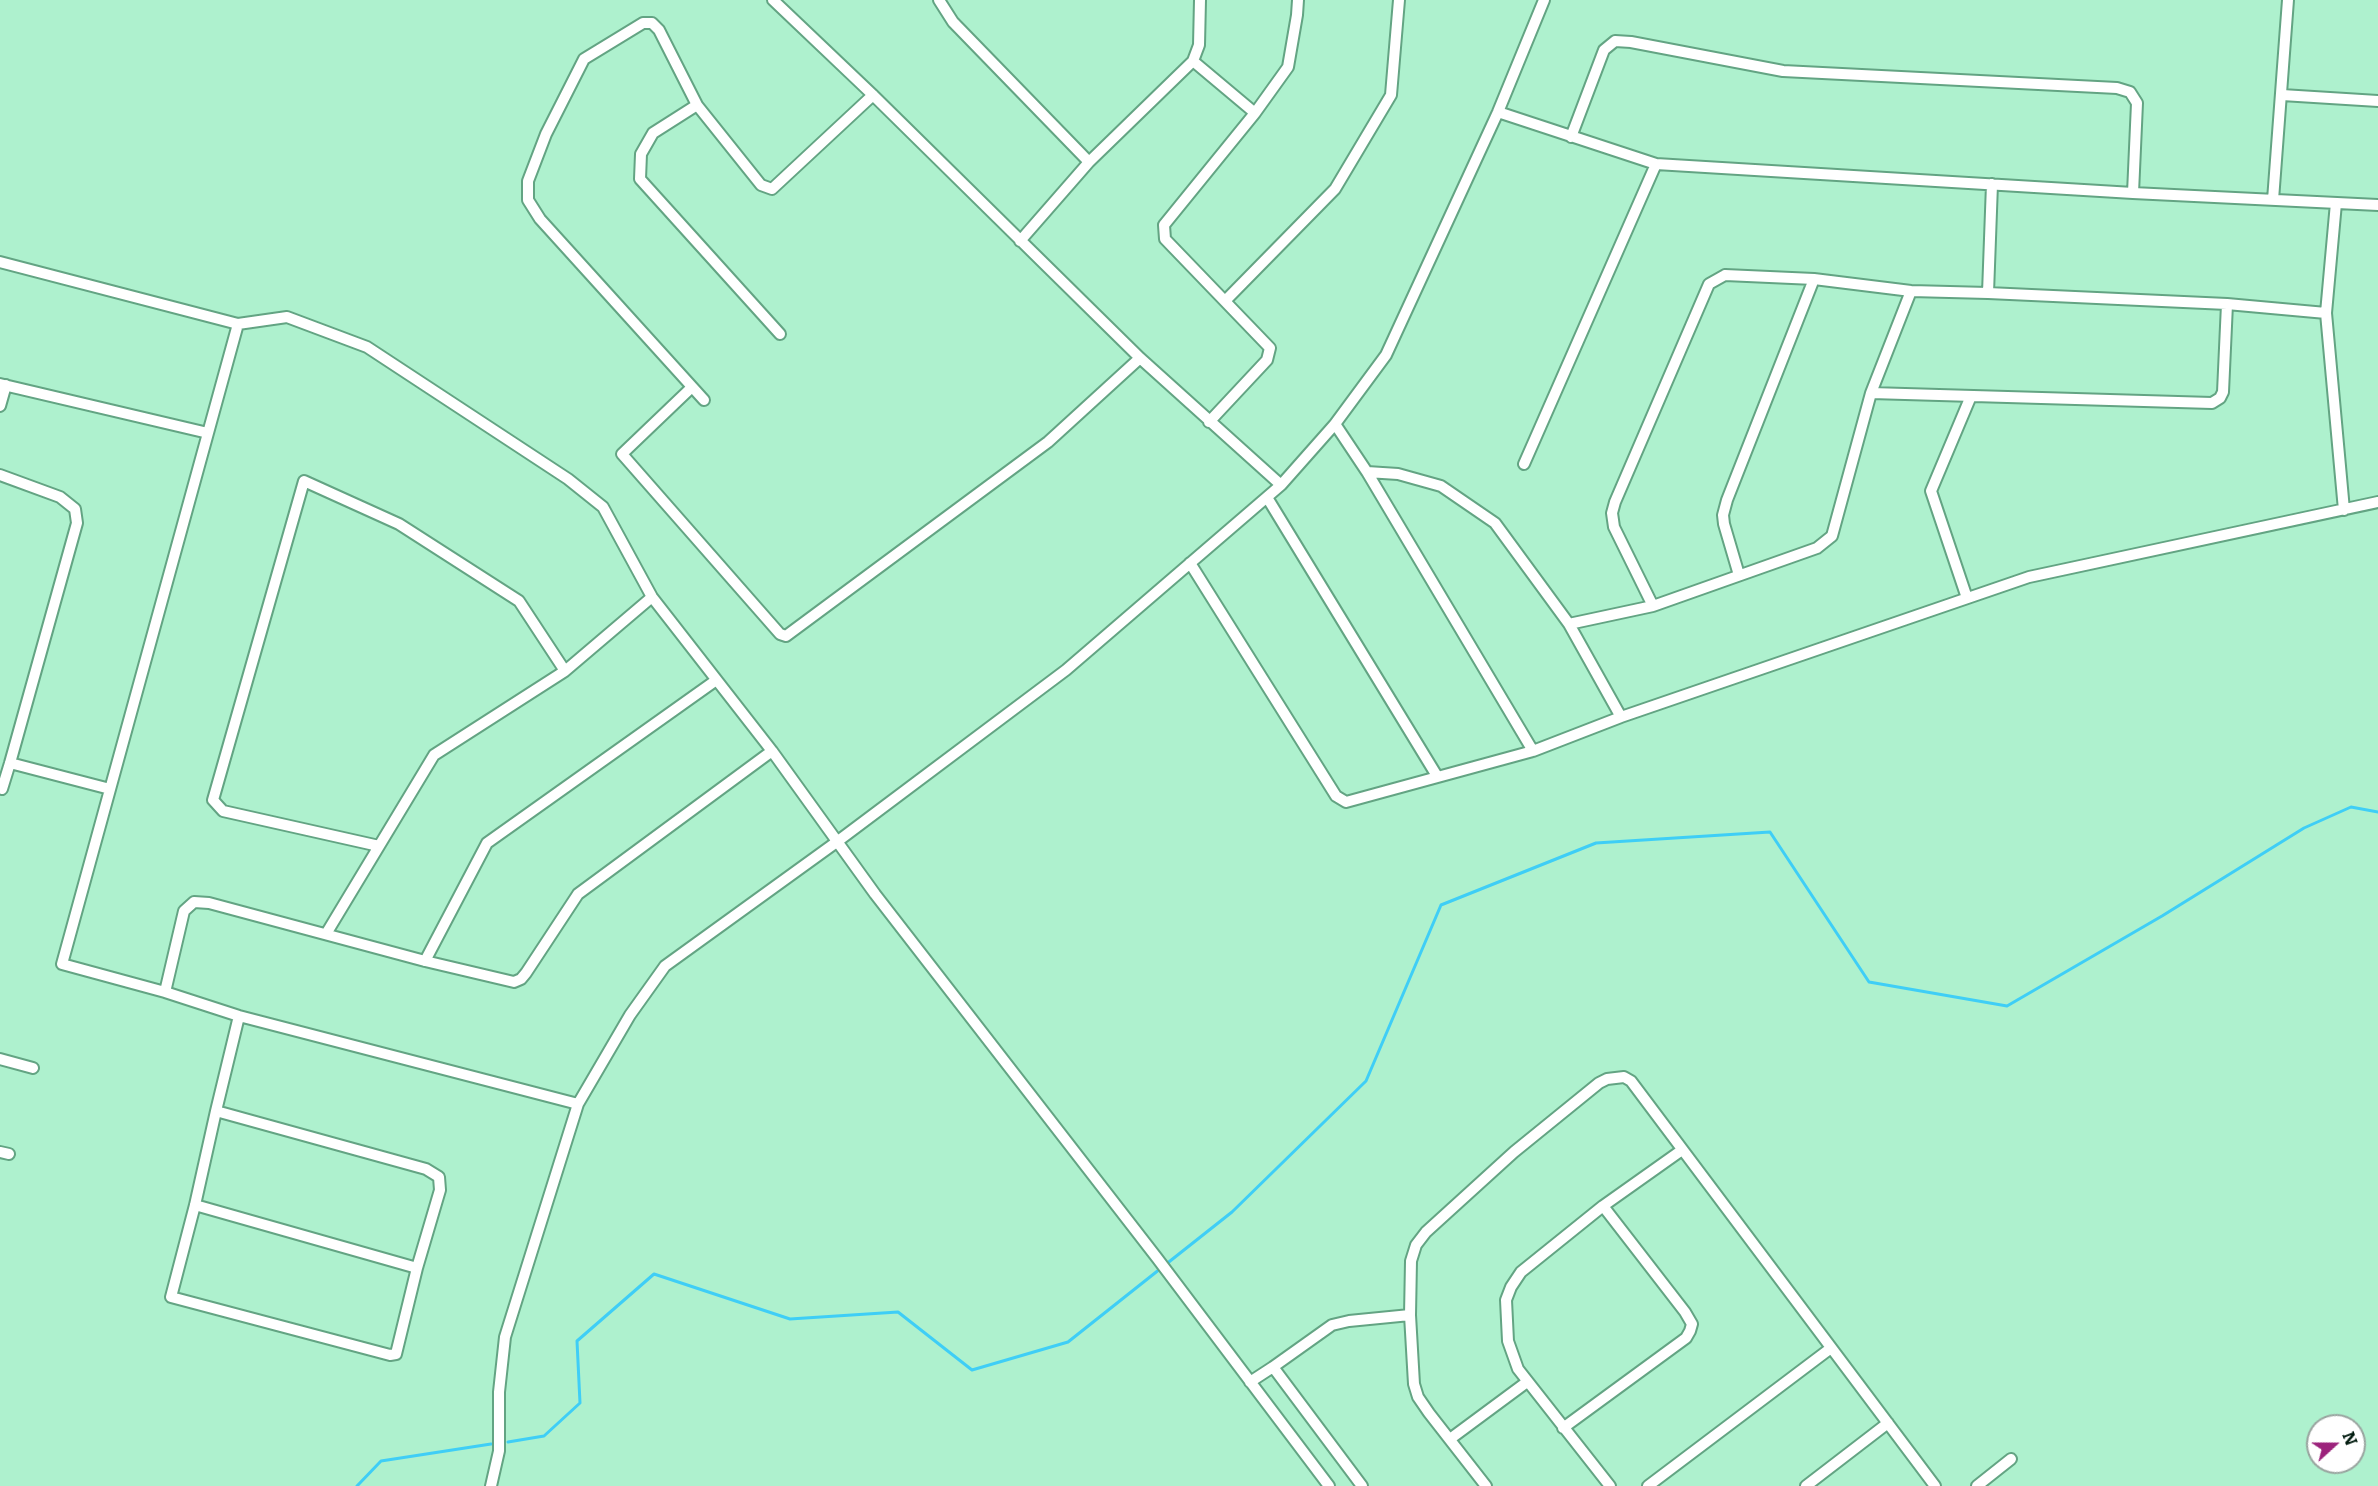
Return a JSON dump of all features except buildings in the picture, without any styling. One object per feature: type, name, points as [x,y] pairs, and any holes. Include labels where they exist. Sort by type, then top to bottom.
[{"type":"street","points":[[773,0],[873,95],[1140,358],[1281,486]]},
{"type":"street","points":[[939,0],[952,22],[1089,162]]},
{"type":"street","points":[[1020,241],[1089,162],[1192,61],[1199,45],[1200,0]]},
{"type":"street","points":[[1209,422],[1267,360],[1270,348],[1165,239],[1164,225],[1255,113],[1288,68],[1298,0]]},
{"type":"street","points":[[1225,301],[1335,189],[1391,95],[1399,0]]},
{"type":"street","points":[[491,1486],[500,1451],[499,1392],[505,1336],[578,1104],[630,1016],[665,966],[838,841],[1066,670],[1281,486],[1335,424],[1386,355],[1498,112],[1544,0]]},
{"type":"street","points":[[2273,200],[2288,0]]},
{"type":"street","points":[[704,400],[540,219],[528,200],[528,181],[546,135],[584,59],[643,23],[652,23],[659,30],[697,105],[761,185],[772,189],[873,95]]},
{"type":"street","points":[[1571,137],[1604,50],[1616,42],[1631,42],[1783,70],[2116,88],[2130,92],[2137,103],[2133,193]]},
{"type":"street","points":[[1192,61],[1255,113]]},
{"type":"street","points":[[2282,95],[2378,101]]},
{"type":"street","points":[[697,105],[652,133],[641,154],[640,179],[780,334]]},
{"type":"street","points":[[1498,112],[1656,164],[2133,193],[2378,205]]},
{"type":"street","points":[[1524,464],[1656,164]]},
{"type":"street","points":[[1988,293],[1992,184]]},
{"type":"street","points":[[2336,203],[2326,313],[2344,510]]},
{"type":"street","points":[[0,262],[238,324],[287,317],[367,347],[568,479],[603,507],[652,597],[715,681],[772,751],[875,894],[1157,1258],[1329,1486]]},
{"type":"street","points":[[1653,606],[1614,527],[1612,513],[1709,284],[1725,275],[1814,279],[1911,291],[2227,304],[2326,313]]},
{"type":"street","points":[[1739,575],[1723,515],[1814,279]]},
{"type":"street","points":[[1569,624],[1653,606],[1817,549],[1832,536],[1871,393],[1911,291]]},
{"type":"street","points":[[1871,393],[2212,403],[2220,398],[2223,392],[2227,304]]},
{"type":"street","points":[[238,324],[62,964],[165,992],[239,1016],[578,1104]]},
{"type":"street","points":[[691,388],[622,454],[780,634],[786,636],[1048,442],[1140,358]]},
{"type":"street","points":[[0,406],[3,385],[208,433]]},
{"type":"street","points":[[1967,598],[1931,491],[1971,396]]},
{"type":"street","points":[[1335,424],[1367,472],[1533,751]]},
{"type":"street","points":[[1367,472],[1398,474],[1442,486],[1495,523],[1569,624],[1621,717]]},
{"type":"street","points":[[0,476],[60,497],[75,509],[77,523],[1,792]]},
{"type":"street","points":[[379,846],[223,811],[213,800],[304,481],[399,524],[519,601],[564,671]]},
{"type":"street","points":[[1268,499],[1437,776]]},
{"type":"street","points":[[1190,563],[1336,796],[1346,802],[1533,751],[1621,717],[2029,577],[2378,502]]},
{"type":"street","points":[[326,934],[434,755],[564,671],[652,597]]},
{"type":"street","points":[[425,961],[487,843],[715,681]]},
{"type":"street","points":[[165,992],[184,910],[194,902],[209,903],[425,961],[514,982],[521,979],[578,894],[772,751]]},
{"type":"street","points":[[10,763],[110,789]]},
{"type":"street","points":[[216,1112],[426,1169],[439,1177],[440,1190],[417,1268],[396,1354],[390,1355],[171,1297],[239,1016]]},
{"type":"street","points":[[0,1059],[33,1068]]},
{"type":"street","points":[[1486,1486],[1429,1413],[1416,1390],[1410,1315],[1411,1261],[1416,1245],[1426,1232],[1514,1152],[1599,1083],[1615,1077],[1624,1077],[1631,1081],[1935,1486]]},
{"type":"street","points":[[1610,1486],[1518,1369],[1508,1341],[1506,1300],[1521,1272],[1603,1206],[1682,1150]]},
{"type":"street","points":[[195,1205],[417,1268]]},
{"type":"street","points":[[1563,1428],[1686,1338],[1692,1324],[1603,1206]]},
{"type":"street","points":[[1250,1382],[1332,1325],[1349,1321],[1410,1315]]},
{"type":"street","points":[[1648,1486],[1831,1348]]},
{"type":"street","points":[[1273,1367],[1362,1486]]},
{"type":"street","points":[[1450,1439],[1527,1382]]},
{"type":"street","points":[[1806,1486],[1888,1423]]},
{"type":"street","points":[[1977,1486],[2012,1459]]},
{"type":"waterway","points":[[1165,1265],[1232,1212],[1366,1081],[1441,905],[1596,843],[1770,832],[1869,982],[2007,1006],[2162,916],[2304,828],[2351,807],[2378,812]]},
{"type":"waterway","points":[[508,1442],[544,1436],[580,1403],[577,1341],[654,1274],[790,1319],[898,1312],[972,1370],[1068,1342],[1160,1269]]},
{"type":"waterway","points":[[357,1486],[381,1461],[491,1444]]}]
